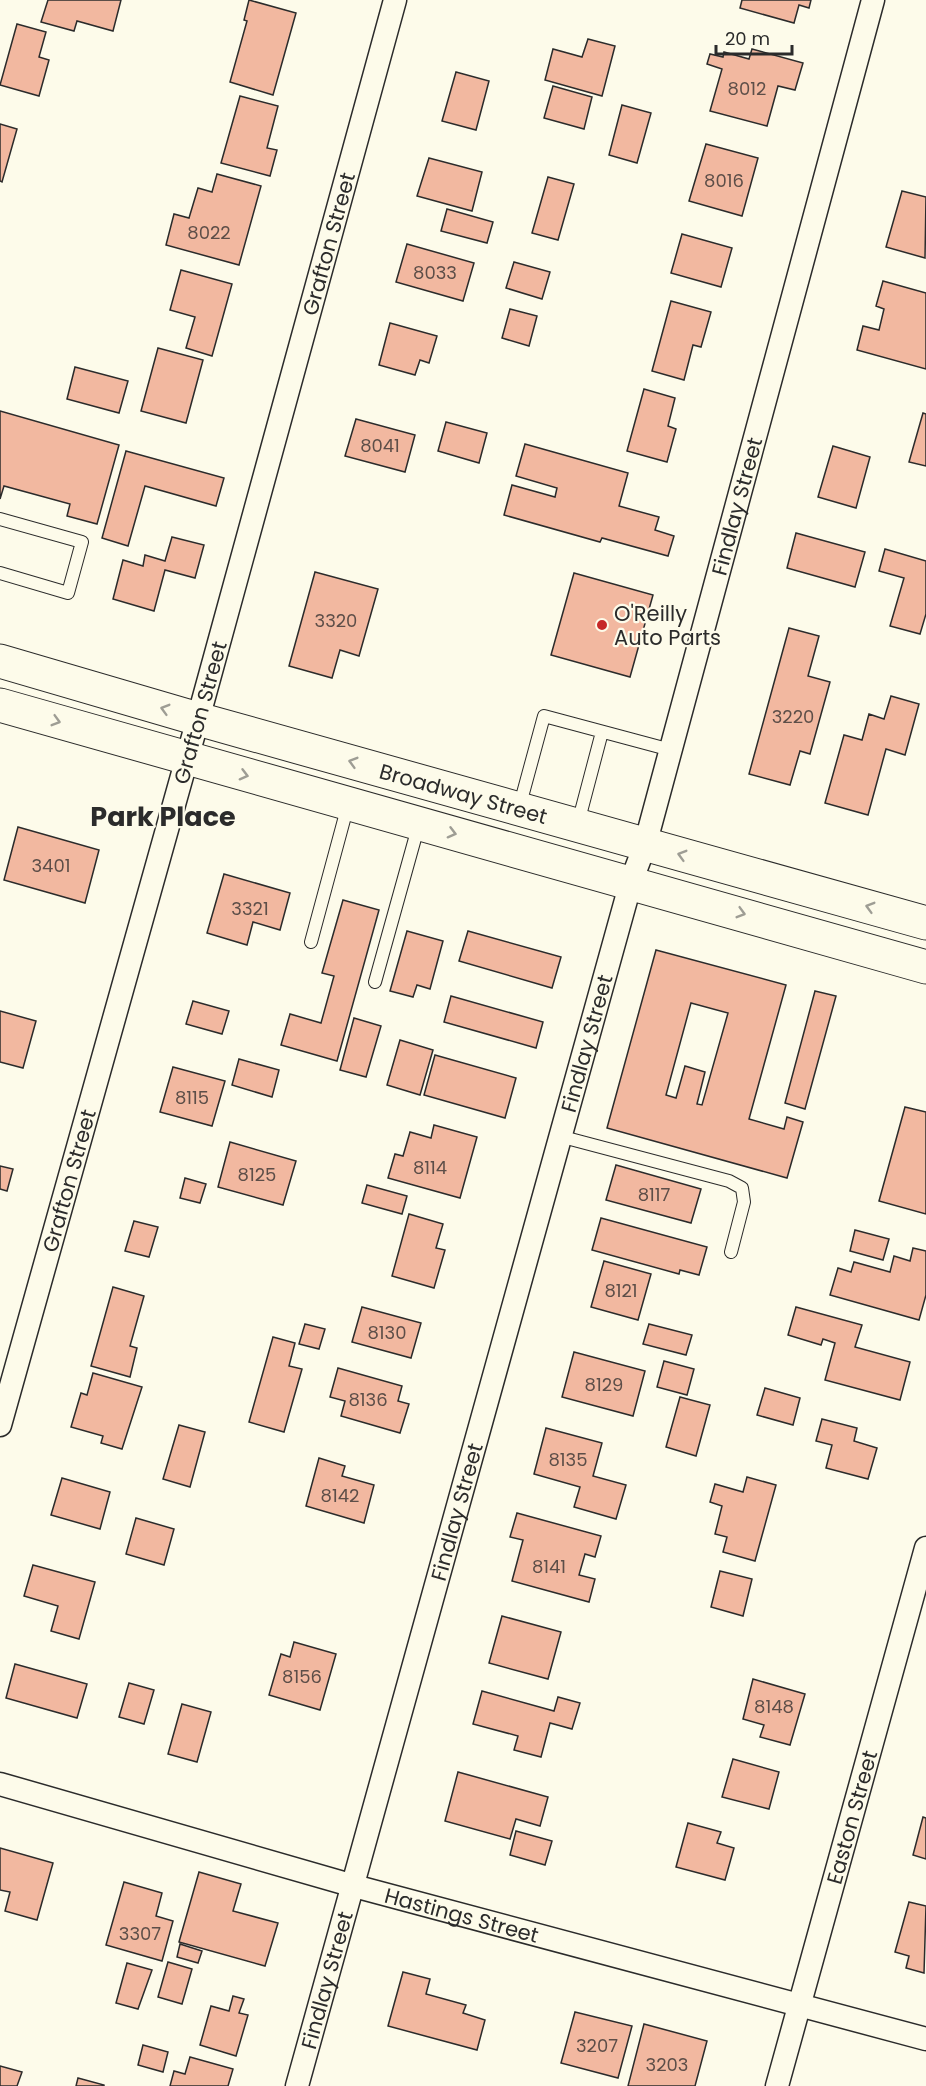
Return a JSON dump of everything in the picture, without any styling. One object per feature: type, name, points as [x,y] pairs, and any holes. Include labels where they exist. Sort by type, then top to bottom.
[{"type":"main road","name":"Broadway Street","points":[[0,661],[198,719],[926,923]]},
{"type":"main road","name":"Broadway Street","points":[[0,705],[926,967]]},
{"type":"street","name":"Grafton Street","points":[[0,1425],[187,759],[395,0]]},
{"type":"street","name":"Findlay Street","points":[[297,2086],[631,882],[645,844],[873,0]]},
{"type":"street","name":"Easton Street","points":[[777,2086],[926,1548]]},
{"type":"street","name":"Hastings Street","points":[[0,1784],[354,1886],[926,2039]]},
{"type":"lane","points":[[0,519],[82,542],[68,593],[0,573]]},
{"type":"lane","points":[[519,809],[544,716],[670,750]]},
{"type":"lane","points":[[578,825],[602,732]]},
{"type":"lane","points":[[311,942],[348,804]]},
{"type":"lane","points":[[375,982],[419,824]]},
{"type":"lane","points":[[560,1136],[729,1181],[742,1188],[744,1202],[731,1252]]},
{"type":"building","points":[[48,0],[121,0],[113,31],[77,21],[74,31],[41,22]]},
{"type":"building","points":[[249,0],[296,13],[273,95],[230,82],[247,21],[244,20]]},
{"type":"building","points":[[742,0],[811,0],[809,8],[799,5],[794,23],[740,8]]},
{"type":"building","points":[[17,24],[46,32],[39,57],[49,60],[39,96],[0,85]]},
{"type":"building","points":[[588,39],[615,46],[602,96],[545,80],[553,49],[582,57]]},
{"type":"building","points":[[752,49],[803,63],[795,90],[778,86],[767,126],[710,111],[722,69],[707,64],[710,54],[723,57],[724,52],[749,59]]},
{"type":"building","points":[[456,72],[489,81],[476,130],[442,121]]},
{"type":"building","points":[[553,86],[592,97],[584,129],[544,118]]},
{"type":"building","points":[[240,96],[278,106],[267,148],[277,150],[270,176],[221,163]]},
{"type":"building","points":[[622,105],[651,113],[637,163],[609,155]]},
{"type":"building","points":[[0,124],[17,129],[2,182],[0,181]]},
{"type":"building","points":[[706,144],[758,158],[742,216],[689,201]]},
{"type":"building","points":[[429,158],[482,172],[472,211],[417,196]]},
{"type":"building","points":[[217,174],[261,186],[239,265],[166,245],[174,214],[189,218],[198,188],[212,192]]},
{"type":"building","points":[[548,177],[574,184],[558,240],[532,233]]},
{"type":"building","points":[[902,191],[926,197],[925,258],[886,247]]},
{"type":"building","points":[[447,209],[493,222],[487,243],[441,231]]},
{"type":"building","points":[[682,234],[732,248],[721,287],[671,273]]},
{"type":"building","points":[[407,244],[474,263],[463,301],[396,282]]},
{"type":"building","points":[[514,262],[550,272],[542,299],[506,288]]},
{"type":"building","points":[[181,270],[232,284],[212,356],[186,348],[195,317],[170,310]]},
{"type":"building","points":[[883,281],[926,293],[926,369],[857,350],[863,326],[879,330],[884,309],[876,306]]},
{"type":"building","points":[[671,301],[711,312],[701,347],[693,345],[684,380],[652,371]]},
{"type":"building","points":[[510,309],[537,316],[529,346],[502,338]]},
{"type":"building","points":[[390,323],[437,336],[429,363],[420,360],[415,375],[379,365]]},
{"type":"building","points":[[158,348],[203,360],[186,423],[141,411]]},
{"type":"building","points":[[75,367],[128,381],[119,413],[67,399]]},
{"type":"building","points":[[644,389],[675,398],[668,426],[676,429],[667,462],[627,451]]},
{"type":"building","points":[[0,411],[119,445],[97,524],[67,516],[70,504],[4,486],[0,499]]},
{"type":"building","points":[[923,413],[926,414],[926,466],[909,462]]},
{"type":"building","points":[[356,419],[415,435],[405,472],[345,456]]},
{"type":"building","points":[[446,422],[487,433],[479,463],[438,451]]},
{"type":"building","points":[[525,444],[628,473],[619,506],[659,517],[655,530],[674,536],[668,556],[602,538],[600,542],[504,515],[512,485],[555,497],[557,488],[516,476]]},
{"type":"building","points":[[833,446],[870,457],[856,508],[818,497]]},
{"type":"building","points":[[126,451],[224,478],[216,506],[145,486],[128,546],[102,538]]},
{"type":"building","points":[[796,533],[865,552],[855,587],[787,568]]},
{"type":"building","points":[[172,537],[204,545],[195,578],[165,570],[154,611],[113,599],[123,560],[143,566],[145,555],[165,561]]},
{"type":"building","points":[[885,549],[926,561],[926,614],[920,634],[890,626],[904,578],[879,571]]},
{"type":"building","points":[[315,572],[378,589],[359,656],[340,650],[332,678],[289,666]]},
{"type":"building","name":"O'Reilly Auto Parts","points":[[574,573],[653,595],[630,677],[551,655]]},
{"type":"building","points":[[789,628],[819,636],[808,676],[830,682],[810,754],[800,751],[790,785],[749,774]]},
{"type":"building","points":[[891,696],[919,704],[905,755],[886,749],[868,815],[825,803],[844,735],[862,740],[869,714],[884,719]]},
{"type":"building","points":[[18,827],[99,850],[85,903],[4,880]]},
{"type":"building","points":[[224,874],[290,893],[280,930],[253,922],[247,945],[207,933]]},
{"type":"building","points":[[343,900],[379,910],[337,1061],[281,1045],[290,1014],[321,1023],[334,976],[322,973]]},
{"type":"building","points":[[407,931],[443,941],[430,989],[417,985],[413,997],[390,991]]},
{"type":"building","points":[[468,931],[561,957],[552,988],[459,961]]},
{"type":"building","points":[[656,950],[786,985],[749,1119],[784,1129],[787,1117],[803,1122],[787,1178],[607,1128]],"holes":[[[691,1003],[728,1013],[702,1105],[697,1104],[705,1072],[685,1066],[676,1098],[666,1095]]]},
{"type":"building","points":[[815,991],[836,996],[805,1109],[785,1103]]},
{"type":"building","points":[[451,996],[543,1022],[536,1048],[444,1022]]},
{"type":"building","points":[[193,1001],[229,1011],[222,1034],[186,1024]]},
{"type":"building","points":[[0,1011],[36,1021],[23,1068],[0,1062]]},
{"type":"building","points":[[354,1018],[381,1026],[366,1077],[340,1070]]},
{"type":"building","points":[[400,1040],[433,1050],[420,1095],[387,1085]]},
{"type":"building","points":[[435,1055],[516,1078],[505,1118],[424,1095]]},
{"type":"building","points":[[239,1059],[279,1070],[272,1097],[232,1085]]},
{"type":"building","points":[[173,1067],[225,1081],[212,1126],[160,1112]]},
{"type":"building","points":[[905,1107],[926,1112],[926,1214],[879,1201]]},
{"type":"building","points":[[434,1125],[477,1137],[460,1198],[388,1178],[395,1154],[403,1156],[410,1132],[431,1138]]},
{"type":"building","points":[[230,1142],[296,1161],[283,1205],[218,1187]]},
{"type":"building","points":[[616,1165],[701,1189],[691,1223],[606,1200]]},
{"type":"building","points":[[0,1166],[13,1169],[7,1191],[0,1189]]},
{"type":"building","points":[[185,1178],[206,1184],[200,1203],[180,1198]]},
{"type":"building","points":[[367,1185],[407,1196],[402,1214],[362,1203]]},
{"type":"building","points":[[409,1214],[443,1224],[436,1248],[445,1250],[434,1288],[392,1276]]},
{"type":"building","points":[[601,1218],[707,1247],[699,1275],[680,1270],[679,1274],[592,1250]]},
{"type":"building","points":[[134,1221],[158,1227],[149,1257],[125,1251]]},
{"type":"building","points":[[855,1230],[889,1239],[883,1260],[850,1251]]},
{"type":"building","points":[[913,1248],[926,1251],[926,1295],[919,1320],[830,1295],[838,1268],[851,1272],[854,1262],[890,1272],[894,1256],[910,1261]]},
{"type":"building","points":[[604,1261],[651,1274],[638,1320],[591,1307]]},
{"type":"building","points":[[113,1287],[144,1296],[130,1346],[137,1348],[130,1377],[91,1366]]},
{"type":"building","points":[[362,1307],[421,1323],[411,1358],[352,1342]]},
{"type":"building","points":[[796,1307],[862,1325],[855,1347],[910,1362],[900,1400],[825,1380],[835,1343],[823,1339],[821,1345],[788,1335]]},
{"type":"building","points":[[305,1324],[325,1329],[319,1349],[299,1344]]},
{"type":"building","points":[[649,1324],[692,1335],[686,1355],[643,1344]]},
{"type":"building","points":[[273,1337],[295,1343],[289,1366],[302,1369],[284,1432],[249,1422]]},
{"type":"building","points":[[574,1352],[645,1371],[633,1416],[562,1397]]},
{"type":"building","points":[[664,1361],[694,1369],[687,1395],[657,1387]]},
{"type":"building","points":[[338,1368],[402,1386],[398,1401],[409,1404],[400,1433],[341,1416],[345,1401],[330,1397]]},
{"type":"building","points":[[93,1373],[142,1387],[122,1449],[101,1443],[103,1436],[71,1427],[81,1393],[87,1395]]},
{"type":"building","points":[[765,1388],[800,1398],[793,1425],[757,1415]]},
{"type":"building","points":[[680,1397],[710,1405],[696,1456],[666,1447]]},
{"type":"building","points":[[822,1419],[857,1428],[854,1441],[877,1448],[868,1479],[826,1468],[832,1445],[816,1441]]},
{"type":"building","points":[[179,1425],[205,1432],[190,1487],[163,1479]]},
{"type":"building","points":[[546,1428],[602,1443],[593,1476],[626,1485],[616,1519],[574,1507],[580,1487],[534,1474]]},
{"type":"building","points":[[319,1458],[345,1466],[342,1476],[374,1485],[364,1523],[306,1506]]},
{"type":"building","points":[[747,1477],[776,1485],[755,1561],[723,1552],[727,1537],[715,1534],[722,1506],[710,1502],[715,1484],[743,1492]]},
{"type":"building","points":[[62,1478],[110,1492],[100,1529],[51,1515]]},
{"type":"building","points":[[517,1513],[601,1536],[595,1557],[585,1554],[579,1575],[595,1579],[589,1602],[512,1581],[523,1540],[510,1537]]},
{"type":"building","points":[[136,1518],[174,1529],[164,1565],[126,1554]]},
{"type":"building","points":[[33,1565],[95,1582],[79,1639],[51,1631],[58,1606],[24,1596]]},
{"type":"building","points":[[720,1571],[752,1579],[743,1616],[711,1607]]},
{"type":"building","points":[[502,1616],[561,1632],[548,1679],[489,1663]]},
{"type":"building","points":[[294,1642],[336,1654],[320,1710],[269,1695],[281,1654],[290,1657]]},
{"type":"building","points":[[15,1664],[87,1684],[77,1718],[6,1698]]},
{"type":"building","points":[[753,1679],[805,1694],[790,1745],[760,1737],[764,1725],[743,1719]]},
{"type":"building","points":[[129,1683],[154,1690],[144,1724],[119,1717]]},
{"type":"building","points":[[482,1691],[554,1711],[558,1697],[580,1703],[572,1729],[550,1723],[541,1757],[514,1750],[518,1736],[473,1724]]},
{"type":"building","points":[[182,1704],[211,1712],[197,1762],[168,1754]]},
{"type":"building","points":[[733,1759],[779,1772],[769,1809],[722,1797]]},
{"type":"building","points":[[458,1772],[548,1797],[540,1826],[516,1819],[510,1839],[445,1821]]},
{"type":"building","points":[[923,1817],[926,1818],[926,1859],[913,1855]]},
{"type":"building","points":[[688,1823],[721,1832],[717,1843],[734,1848],[725,1880],[676,1867]]},
{"type":"building","points":[[516,1831],[552,1841],[545,1865],[510,1855]]},
{"type":"building","points":[[0,1848],[53,1863],[37,1920],[5,1911],[10,1892],[0,1890]]},
{"type":"building","points":[[199,1872],[241,1884],[233,1911],[278,1923],[265,1966],[179,1942]]},
{"type":"building","points":[[124,1882],[162,1893],[156,1916],[173,1921],[162,1961],[106,1945]]},
{"type":"building","points":[[909,1902],[926,1906],[924,1973],[906,1968],[909,1956],[895,1952]]},
{"type":"building","points":[[180,1944],[202,1951],[198,1963],[177,1957]]},
{"type":"building","points":[[168,1962],[192,1969],[182,2004],[158,1997]]},
{"type":"building","points":[[127,1963],[152,1970],[138,2009],[116,2003]]},
{"type":"building","points":[[403,1972],[430,1979],[426,1994],[466,2005],[463,2013],[485,2020],[477,2050],[388,2026]]},
{"type":"building","points":[[233,1996],[244,1999],[239,2013],[248,2015],[236,2056],[200,2045],[211,2006],[229,2011]]},
{"type":"building","points":[[575,2012],[632,2026],[618,2078],[561,2063]]},
{"type":"building","points":[[644,2024],[707,2041],[695,2086],[628,2086]]},
{"type":"building","points":[[143,2045],[168,2052],[163,2072],[138,2065]]},
{"type":"building","points":[[190,2057],[233,2069],[228,2086],[170,2086],[174,2071],[185,2074]]},
{"type":"building","points":[[0,2066],[22,2072],[17,2086],[0,2086]]},
{"type":"building","points":[[78,2078],[104,2085],[104,2086],[76,2086]]},
{"type":"place","name":"O'Reilly Auto Parts","points":[[602,625]]},
{"type":"district","name":"Park Place","points":[[163,816]]}]
